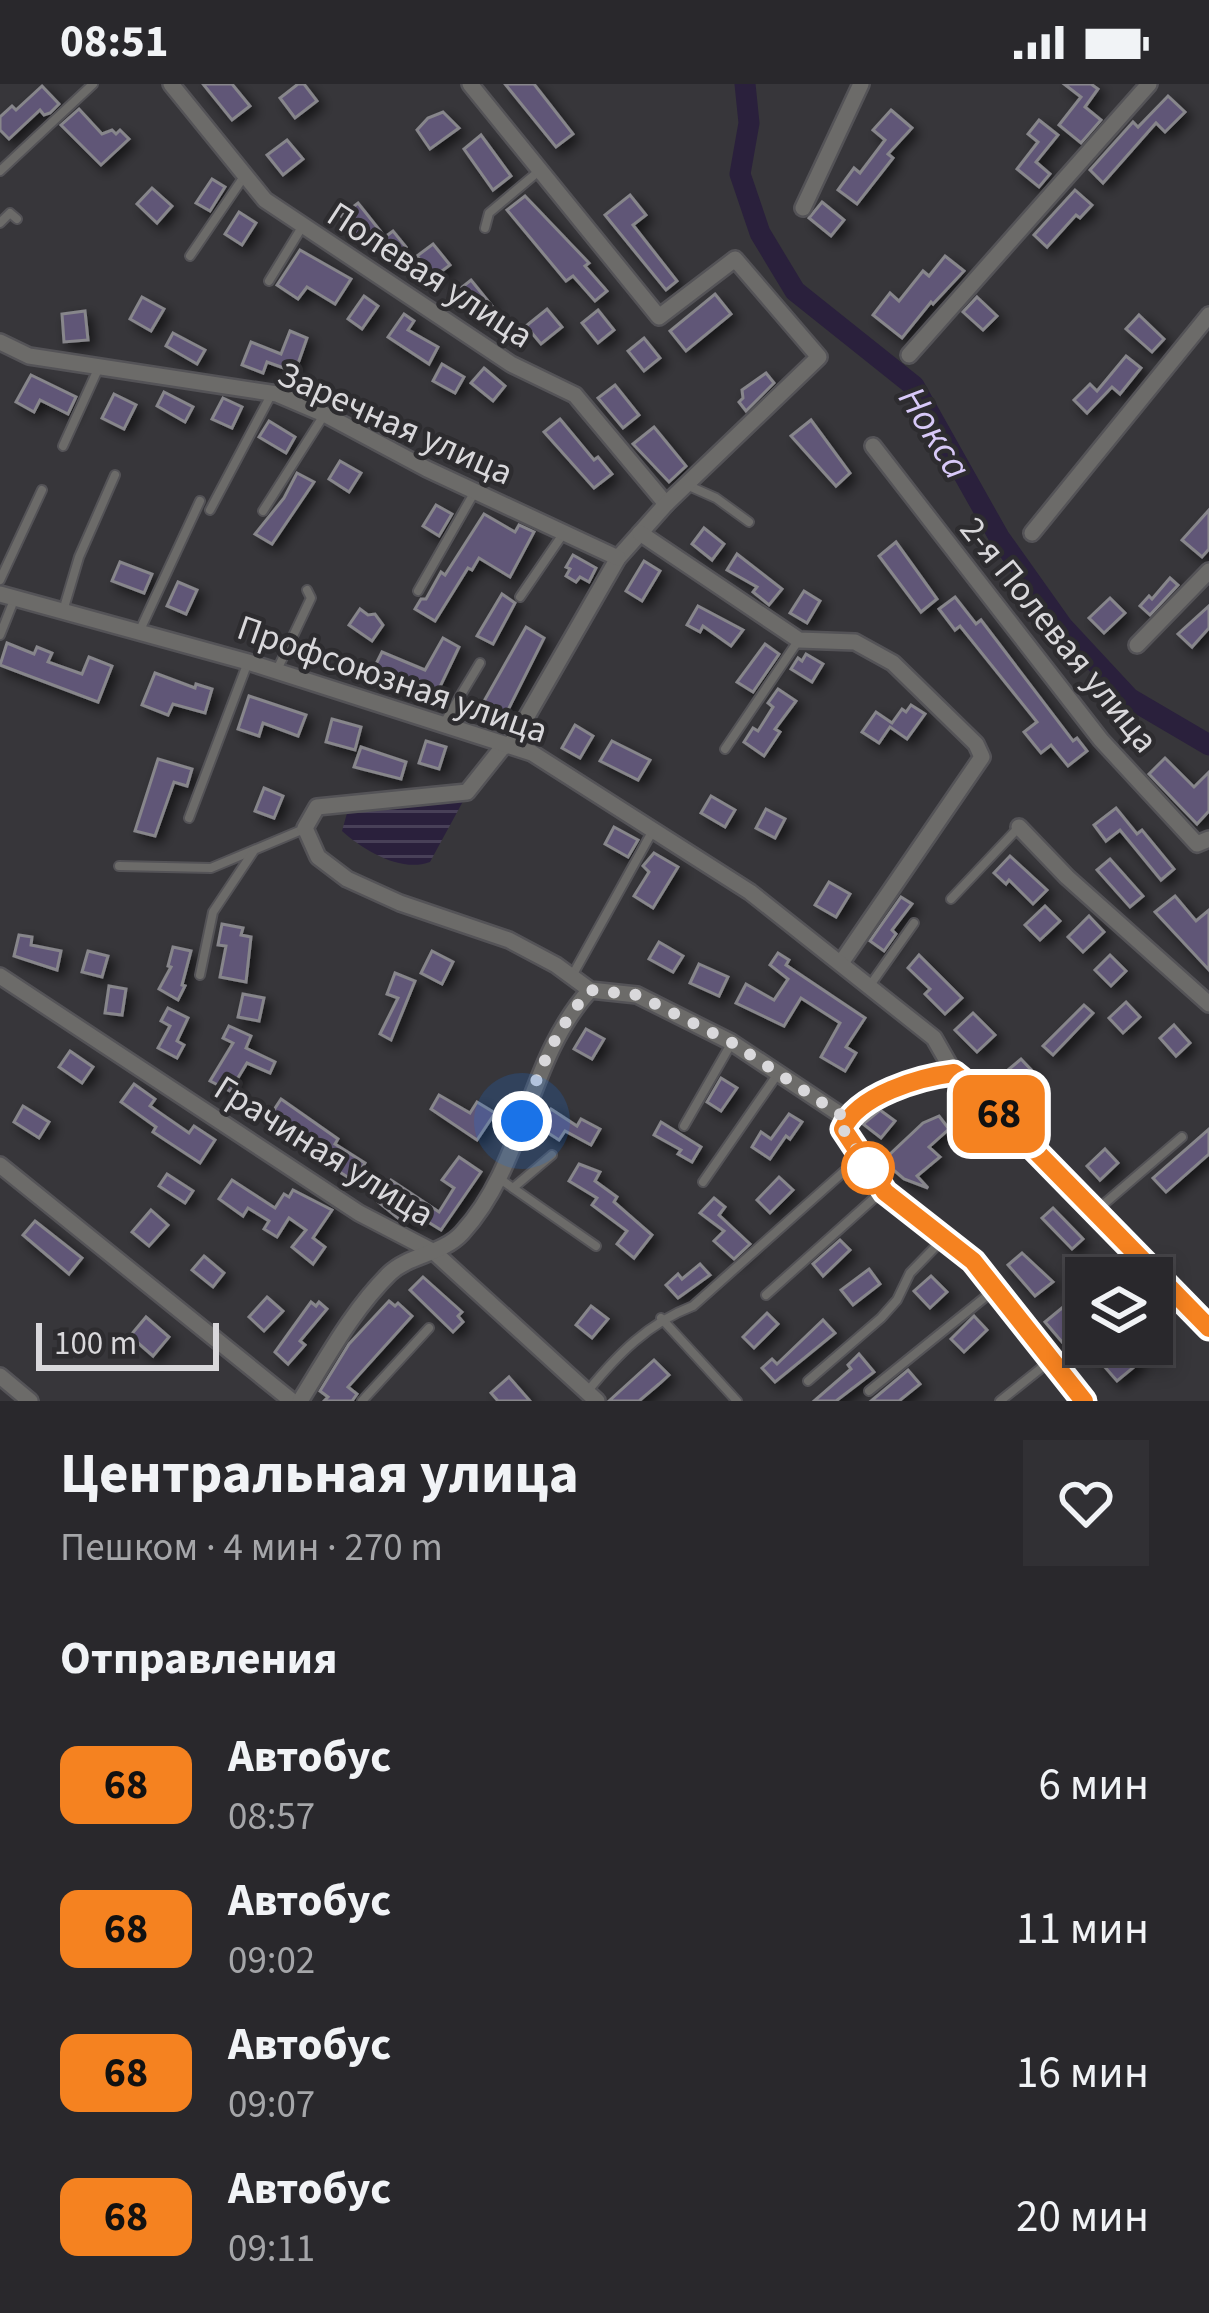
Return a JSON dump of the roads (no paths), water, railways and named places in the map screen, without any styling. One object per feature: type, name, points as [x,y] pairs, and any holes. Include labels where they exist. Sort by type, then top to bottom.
[{"type":"street","name":"Полевая улица","points":[[171,84],[265,200],[511,364],[575,394],[666,504]]},
{"type":"street","points":[[470,84],[659,316],[735,259],[819,357],[666,504],[618,558],[511,744],[502,748],[467,791],[317,807],[305,828],[318,857],[347,879],[400,903],[509,940],[590,990],[638,995],[731,1042],[847,1119]]},
{"type":"street","points":[[803,208],[861,84]]},
{"type":"street","points":[[909,355],[1149,84]]},
{"type":"street","points":[[1031,533],[1209,315]]},
{"type":"street","name":"Заречная улица","points":[[0,342],[29,356],[272,393],[618,558]]},
{"type":"street","name":"2-я Полевая улица","points":[[873,446],[1101,740],[1197,844],[1209,839]]},
{"type":"street","points":[[640,532],[799,640],[854,642],[892,663],[961,728],[982,757],[841,963]]},
{"type":"street","points":[[1137,645],[1209,572]]},
{"type":"street","name":"Профсоюзная улица","points":[[7,596],[248,662],[532,753],[750,892],[871,984],[934,1038],[954,1073],[1206,1320]]},
{"type":"street","points":[[1019,826],[1067,877],[1209,1004]]},
{"type":"street","name":"Грачиная улица","points":[[0,976],[359,1213],[434,1252],[592,1396]]},
{"type":"street","points":[[0,1165],[296,1401],[364,1302],[394,1269],[460,1235],[506,1183],[507,1166],[536,1077],[572,1010],[590,990]]},
{"type":"street","points":[[954,1073],[917,1078],[862,1106],[843,1129],[883,1189],[973,1261],[1084,1401]]},
{"type":"street","points":[[0,1376],[30,1401]]},
{"type":"lane","points":[[0,171],[93,84]]},
{"type":"lane","points":[[485,228],[489,213],[539,171]]},
{"type":"lane","points":[[190,256],[244,176]]},
{"type":"lane","points":[[0,223],[10,214],[17,219]]},
{"type":"lane","points":[[268,280],[302,227]]},
{"type":"lane","points":[[63,446],[100,367]]},
{"type":"lane","points":[[210,510],[272,393]]},
{"type":"lane","points":[[263,511],[324,414]]},
{"type":"lane","points":[[63,611],[79,557],[115,475]]},
{"type":"lane","points":[[687,485],[716,498],[749,522]]},
{"type":"lane","points":[[418,590],[476,488]]},
{"type":"lane","points":[[0,580],[42,490]]},
{"type":"lane","points":[[139,631],[200,501]]},
{"type":"lane","points":[[520,597],[564,533]]},
{"type":"lane","points":[[276,671],[311,598],[307,590]]},
{"type":"lane","points":[[0,635],[7,596]]},
{"type":"lane","points":[[725,749],[799,640]]},
{"type":"lane","points":[[190,818],[248,662]]},
{"type":"lane","points":[[444,723],[480,663]]},
{"type":"lane","points":[[951,898],[1019,826]]},
{"type":"lane","points":[[119,866],[211,868],[305,828]]},
{"type":"lane","points":[[572,977],[652,830]]},
{"type":"lane","points":[[200,975],[213,912],[254,853]]},
{"type":"lane","points":[[871,984],[914,923]]},
{"type":"lane","points":[[684,1126],[731,1042]]},
{"type":"lane","points":[[703,1182],[779,1072]]},
{"type":"lane","points":[[1095,1212],[1182,1137]]},
{"type":"lane","points":[[551,1155],[506,1183],[596,1246]]},
{"type":"lane","points":[[592,1396],[609,1364],[661,1318],[693,1306],[860,1156]]},
{"type":"lane","points":[[766,1295],[883,1189]]},
{"type":"lane","points":[[808,1381],[881,1318],[897,1300],[910,1273],[944,1238]]},
{"type":"lane","points":[[869,1391],[995,1289]]},
{"type":"lane","points":[[661,1318],[737,1401]]},
{"type":"lane","points":[[362,1401],[429,1328]]},
{"type":"lane","points":[[1000,1401],[1051,1360]]},
{"type":"waterway","name":"Нокса","points":[[745,84],[749,123],[740,174],[760,233],[795,291],[914,386],[999,537],[1063,627],[1129,698],[1209,745]]}]
